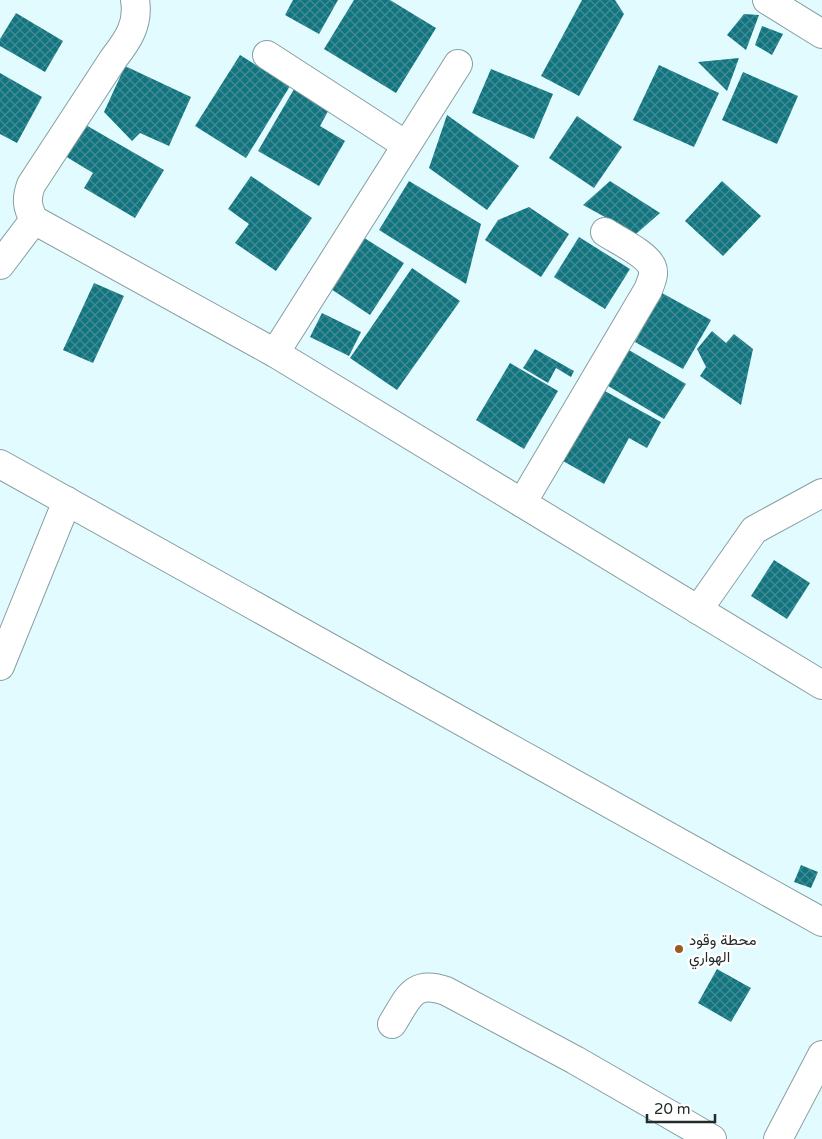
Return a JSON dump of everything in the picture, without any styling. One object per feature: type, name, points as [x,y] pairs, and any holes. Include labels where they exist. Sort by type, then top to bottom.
[{"type":"street","points":[[135,0],[135,23],[128,39],[31,185],[27,195],[28,208],[34,220],[275,353],[822,685]]},
{"type":"street","points":[[767,0],[822,34]]},
{"type":"street","points":[[267,55],[406,145]]},
{"type":"street","points":[[275,353],[458,64]]},
{"type":"street","points":[[0,264],[34,220]]},
{"type":"street","points":[[522,503],[648,290],[653,278],[653,268],[647,259],[605,232]]},
{"type":"street","points":[[0,464],[822,922]]},
{"type":"street","points":[[698,610],[754,530],[822,493]]},
{"type":"street","points":[[0,666],[67,501]]},
{"type":"street","points":[[392,1024],[417,989],[425,986],[446,991],[575,1060],[712,1139]]},
{"type":"street","points":[[778,1139],[822,1055]]},
{"type":"building","points":[[293,0],[338,0],[319,34],[285,15]]},
{"type":"building","points":[[354,0],[390,0],[436,28],[396,93],[324,49]]},
{"type":"building","points":[[582,0],[615,0],[624,14],[579,96],[541,76]]},
{"type":"building","points":[[16,13],[63,41],[45,72],[0,46],[0,39]]},
{"type":"building","points":[[744,14],[759,15],[746,50],[727,35]]},
{"type":"building","points":[[762,26],[783,34],[772,55],[755,45]]},
{"type":"building","points":[[240,55],[290,86],[246,158],[195,126]]},
{"type":"building","points":[[739,58],[727,91],[698,62]]},
{"type":"building","points":[[659,65],[719,93],[694,147],[633,120]]},
{"type":"building","points":[[125,66],[191,97],[169,146],[140,133],[132,141],[104,112]]},
{"type":"building","points":[[491,69],[553,94],[534,139],[472,113]]},
{"type":"building","points":[[743,72],[798,96],[777,144],[722,120]]},
{"type":"building","points":[[0,73],[42,97],[17,143],[0,134]]},
{"type":"building","points":[[297,84],[332,104],[320,126],[345,141],[319,186],[258,151]]},
{"type":"building","points":[[447,115],[519,166],[487,210],[429,168]]},
{"type":"building","points":[[577,116],[622,147],[594,188],[549,158]]},
{"type":"building","points":[[84,124],[164,170],[135,218],[84,188],[93,173],[65,156]]},
{"type":"building","points":[[251,176],[312,218],[276,271],[235,243],[249,224],[228,209]]},
{"type":"building","points":[[409,181],[481,224],[466,284],[379,230]]},
{"type":"building","points":[[610,181],[660,213],[636,234],[583,205]]},
{"type":"building","points":[[722,181],[761,216],[723,256],[685,221]]},
{"type":"building","points":[[529,207],[569,234],[541,277],[485,240],[498,220]]},
{"type":"building","points":[[358,234],[404,263],[370,315],[325,285]]},
{"type":"building","points":[[579,237],[630,269],[605,309],[554,277]]},
{"type":"building","points":[[412,268],[460,301],[397,390],[350,358]]},
{"type":"building","points":[[94,283],[124,296],[93,363],[63,350]]},
{"type":"building","points":[[662,293],[711,320],[683,369],[635,342]]},
{"type":"building","points":[[322,313],[361,332],[349,356],[310,337]]},
{"type":"building","points":[[712,331],[726,343],[734,334],[753,349],[741,405],[700,376],[706,367],[697,349]]},
{"type":"building","points":[[624,347],[686,384],[664,419],[603,383]]},
{"type":"building","points":[[535,349],[574,371],[571,377],[556,368],[548,383],[523,368]]},
{"type":"building","points":[[510,363],[558,391],[524,449],[476,420]]},
{"type":"building","points":[[594,385],[661,422],[647,448],[629,438],[604,484],[554,456]]},
{"type":"building","points":[[774,560],[810,583],[787,619],[751,596]]},
{"type":"building","points":[[801,865],[818,872],[811,888],[794,882]]},
{"type":"building","points":[[717,969],[751,988],[731,1022],[698,1003]]},
{"type":"place","name":"محطة وقود الهواري","points":[[679,949]]}]
